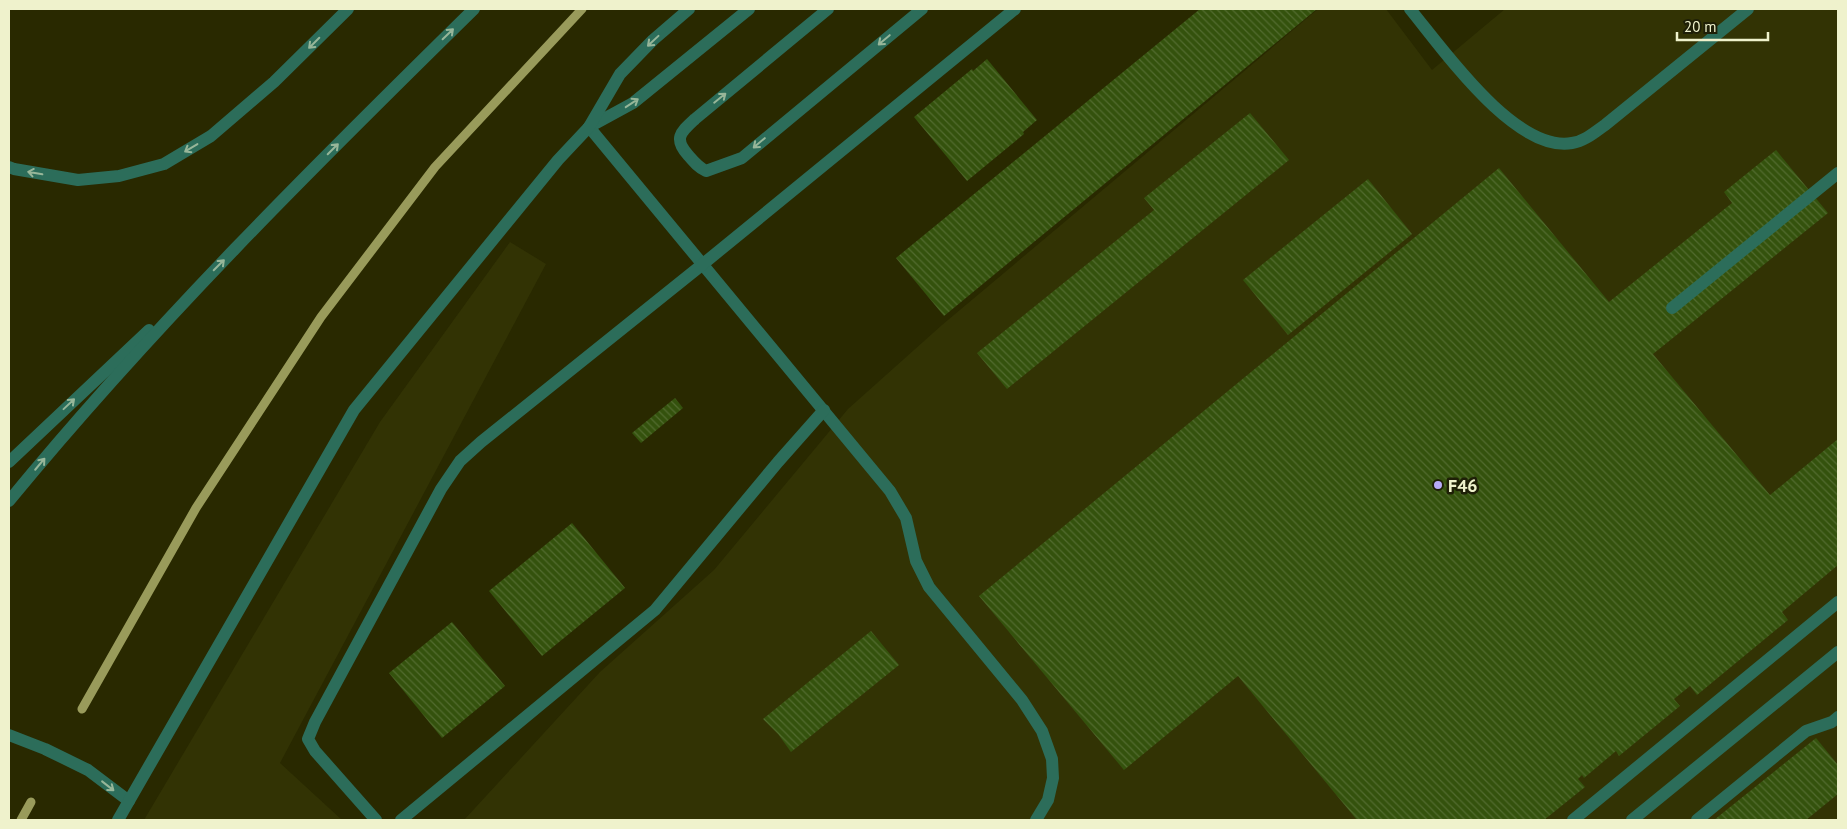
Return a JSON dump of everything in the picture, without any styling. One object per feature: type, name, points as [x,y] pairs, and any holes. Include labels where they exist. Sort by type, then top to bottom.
[{"type":"lane","points":[[9,167],[78,180],[119,176],[164,164],[211,136],[274,82],[348,9]]},
{"type":"lane","points":[[9,462],[205,278],[474,9]]},
{"type":"lane","points":[[118,820],[354,410],[558,160],[589,127],[620,74],[652,40],[689,9]]},
{"type":"lane","points":[[589,127],[633,103],[749,9]]},
{"type":"lane","points":[[828,9],[682,131],[679,140],[681,147],[698,168],[706,171],[742,158],[922,9]]},
{"type":"lane","points":[[376,820],[315,751],[308,739],[315,722],[441,489],[460,461],[1015,9]]},
{"type":"lane","points":[[1410,9],[1473,85],[1498,111],[1511,122],[1539,139],[1561,144],[1583,140],[1605,125],[1748,9]]},
{"type":"lane","points":[[589,127],[890,491],[906,518],[916,561],[930,587],[1022,700],[1042,731],[1052,759],[1053,778],[1048,800],[1036,820]]},
{"type":"lane","points":[[1672,308],[1838,173]]},
{"type":"lane","points":[[9,501],[41,461],[205,278]]},
{"type":"lane","points":[[402,820],[655,610],[778,462],[824,410]]},
{"type":"lane","points":[[1573,820],[1838,602]]},
{"type":"lane","points":[[1632,820],[1838,652]]},
{"type":"lane","points":[[1697,820],[1806,731],[1832,722],[1838,717]]},
{"type":"lane","points":[[9,735],[45,749],[88,770],[129,801]]},
{"type":"shaded area","points":[[1318,9],[1386,9],[1432,70],[1505,9],[1838,9],[1838,820],[464,820],[600,672],[714,570],[848,409],[942,325]]},
{"type":"shaded area","points":[[510,242],[546,264],[280,763],[342,820],[144,820],[380,422]]},
{"type":"building","points":[[1200,9],[1317,9],[944,316],[896,258]]},
{"type":"building","points":[[987,59],[1037,120],[1023,132],[1024,134],[967,181],[914,117],[972,69],[973,71]]},
{"type":"building","points":[[1250,113],[1289,160],[1007,389],[977,353],[1154,210],[1144,198]]},
{"type":"building","name":"F46","points":[[1776,150],[1828,213],[1653,354],[1770,495],[1838,439],[1838,565],[1782,612],[1788,620],[1697,695],[1690,686],[1674,699],[1680,706],[1619,756],[1616,751],[1584,778],[1582,775],[1578,779],[1585,787],[1544,820],[1357,820],[1238,676],[1124,770],[979,596],[1499,168],[1609,302],[1732,203],[1724,192]]},
{"type":"building","points":[[1368,179],[1412,234],[1288,335],[1243,280]]},
{"type":"building","points":[[675,398],[683,408],[641,443],[632,433]]},
{"type":"building","points":[[572,523],[625,588],[542,656],[489,591]]},
{"type":"building","points":[[452,622],[505,686],[442,738],[389,673]]},
{"type":"building","points":[[871,631],[899,665],[791,752],[778,734],[763,719]]},
{"type":"building","points":[[1816,738],[1838,765],[1838,794],[1806,820],[1714,820]]},
{"type":"waterway","points":[[82,709],[196,508],[321,317],[435,167],[582,9]]},
{"type":"waterway","points":[[21,820],[31,802]]},
{"type":"place","name":"F46","points":[[1438,485]]}]
